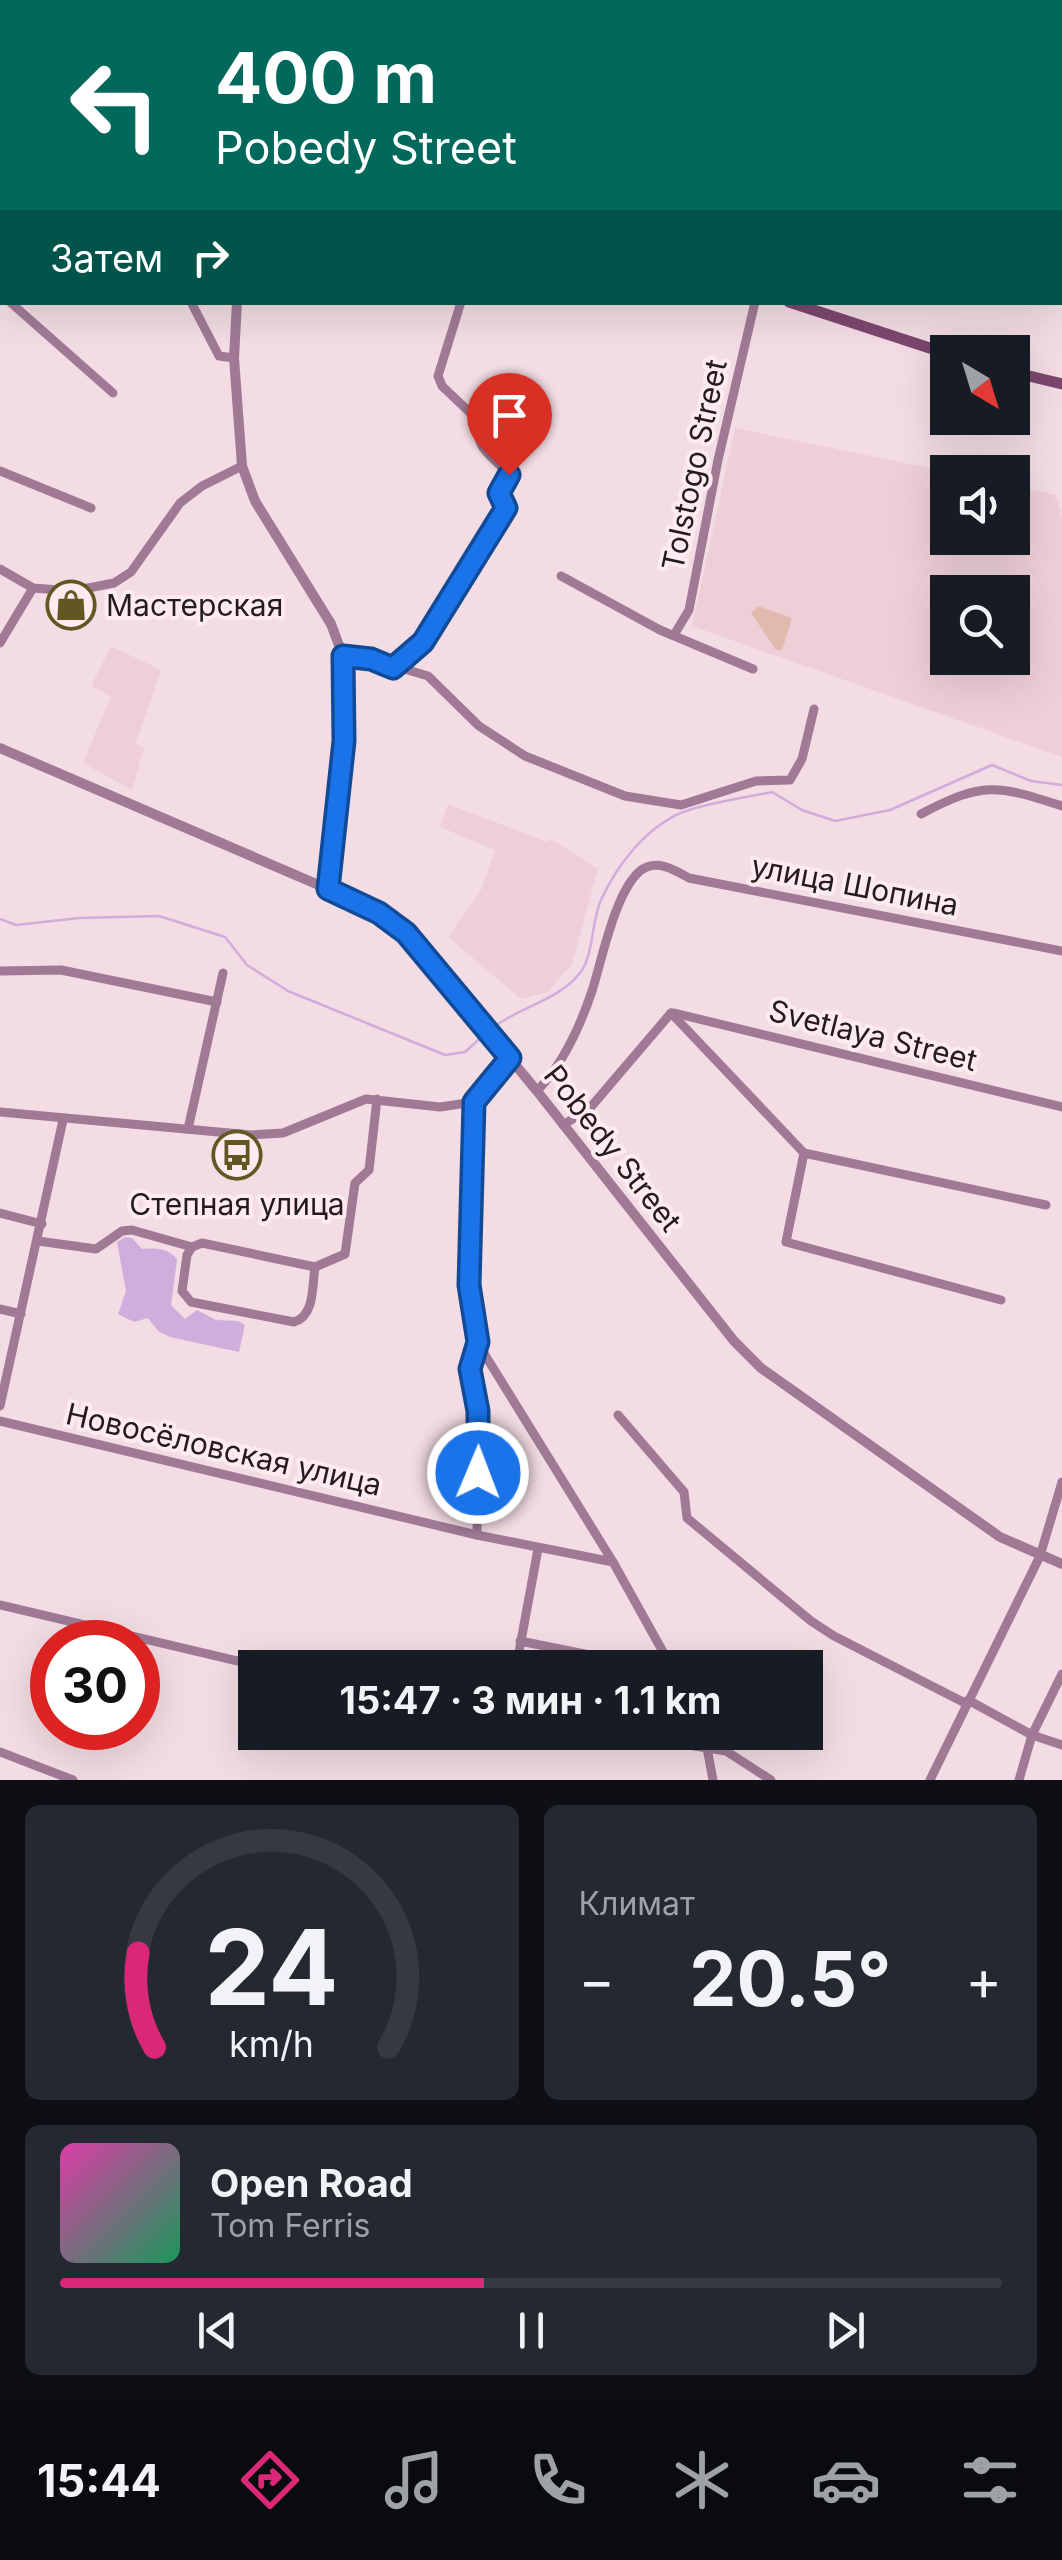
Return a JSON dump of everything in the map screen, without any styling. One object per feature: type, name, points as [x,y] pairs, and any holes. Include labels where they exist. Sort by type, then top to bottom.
[{"type":"main road","points":[[799,305],[930,348]]},
{"type":"main road","points":[[1030,376],[1062,384]]},
{"type":"street","points":[[13,305],[113,393]]},
{"type":"street","points":[[192,305],[219,356],[234,358]]},
{"type":"street","points":[[237,305],[234,358],[242,466],[256,501],[331,624],[343,656],[344,741],[328,889]]},
{"type":"street","points":[[393,668],[423,642],[506,508],[499,493],[509,475],[480,445],[477,438],[482,424],[442,386],[438,376],[460,305]]},
{"type":"street","name":"Tolstogo Street","points":[[674,634],[692,594],[704,524],[754,305]]},
{"type":"street","points":[[0,569],[33,588],[73,591],[114,582],[131,572],[180,503],[202,486],[242,466]]},
{"type":"street","points":[[0,471],[91,508]]},
{"type":"street","points":[[561,576],[753,669]]},
{"type":"street","points":[[0,643],[33,588]]},
{"type":"street","points":[[343,656],[371,659],[428,676],[480,726],[525,756],[624,796],[681,805],[756,780],[790,780],[802,759],[814,710]]},
{"type":"street","name":"Pobedy Street","points":[[0,748],[328,889],[379,913],[406,933],[537,1091],[734,1341],[762,1368],[1000,1537],[1062,1564]]},
{"type":"street","points":[[921,814],[962,792],[1010,789],[1062,806]]},
{"type":"street","name":"улица Шопина","points":[[537,1091],[557,1070],[590,998],[626,888],[641,870],[667,865],[689,878],[1062,952]]},
{"type":"street","points":[[0,972],[61,970],[218,1002]]},
{"type":"street","points":[[188,1129],[223,973]]},
{"type":"street","points":[[564,1125],[590,1108],[671,1012],[804,1153],[1046,1204]]},
{"type":"street","name":"Svetlaya Street","points":[[671,1012],[1062,1107]]},
{"type":"street","points":[[510,1058],[474,1102],[469,1285],[478,1342],[662,1650]]},
{"type":"street","points":[[0,1112],[251,1134],[283,1133],[366,1098],[440,1107],[474,1102]]},
{"type":"street","points":[[315,1267],[308,1314],[294,1322],[191,1302],[182,1291],[187,1255],[192,1247],[202,1243],[315,1267],[345,1254],[355,1183],[370,1170],[377,1099]]},
{"type":"street","points":[[0,1406],[63,1120]]},
{"type":"street","points":[[804,1153],[786,1242],[1001,1300]]},
{"type":"street","points":[[0,1213],[42,1224]]},
{"type":"street","points":[[38,1241],[96,1249],[122,1230],[132,1230],[192,1247]]},
{"type":"street","points":[[0,1308],[21,1314]]},
{"type":"street","points":[[476,1535],[478,1411],[470,1369],[478,1342]]},
{"type":"street","points":[[618,1415],[684,1492],[687,1518],[822,1628],[1032,1734],[1062,1745]]},
{"type":"street","name":"Новосёловская улица","points":[[0,1421],[476,1535],[612,1562]]},
{"type":"street","points":[[930,1780],[1040,1556],[1062,1482]]},
{"type":"street","points":[[519,1650],[538,1548]]},
{"type":"street","points":[[0,1605],[238,1661]]},
{"type":"street","points":[[520,1641],[565,1650]]},
{"type":"street","points":[[1019,1780],[1032,1734],[1062,1674]]},
{"type":"street","points":[[709,1750],[712,1780]]},
{"type":"street","points":[[722,1750],[771,1780]]},
{"type":"street","points":[[0,1752],[72,1780]]},
{"type":"shaded area","points":[[735,428],[930,468],[930,555],[1030,555],[1030,490],[1056,495],[1062,517],[1062,757],[692,626]]},
{"type":"shaded area","points":[[758,606],[792,618],[782,650],[776,650],[751,613]]},
{"type":"shaded area","points":[[111,646],[161,670],[136,743],[144,748],[132,790],[83,763],[111,696],[91,686]]},
{"type":"shaded area","points":[[448,804],[547,842],[551,839],[598,869],[572,964],[548,992],[521,999],[448,937],[481,890],[495,850],[440,827]]},
{"type":"shaded area","points":[[132,1238],[142,1249],[166,1251],[177,1260],[171,1305],[185,1319],[197,1310],[216,1320],[245,1325],[239,1352],[170,1337],[158,1331],[148,1318],[134,1322],[118,1314],[126,1291],[117,1242]]},
{"type":"waterway","points":[[490,1030],[549,998],[580,973],[588,957],[598,909],[615,874],[645,837],[683,812],[772,792],[802,810],[835,821],[890,810],[992,765],[1031,781],[1062,785]]},
{"type":"waterway","points":[[0,919],[16,925],[79,918],[159,916],[225,937],[247,965],[288,991],[445,1055],[465,1052],[484,1035]]},
{"type":"place","name":"Мастерская","points":[[71,605]]},
{"type":"place","name":"Степная улица","points":[[237,1155]]},
{"type":"route","points":[[478,1473],[477,1395],[470,1369],[478,1342],[469,1285],[474,1102],[510,1058],[406,933],[379,913],[328,889],[344,741],[343,656],[371,659],[393,668],[423,642],[506,508],[499,493],[509,475]]}]
